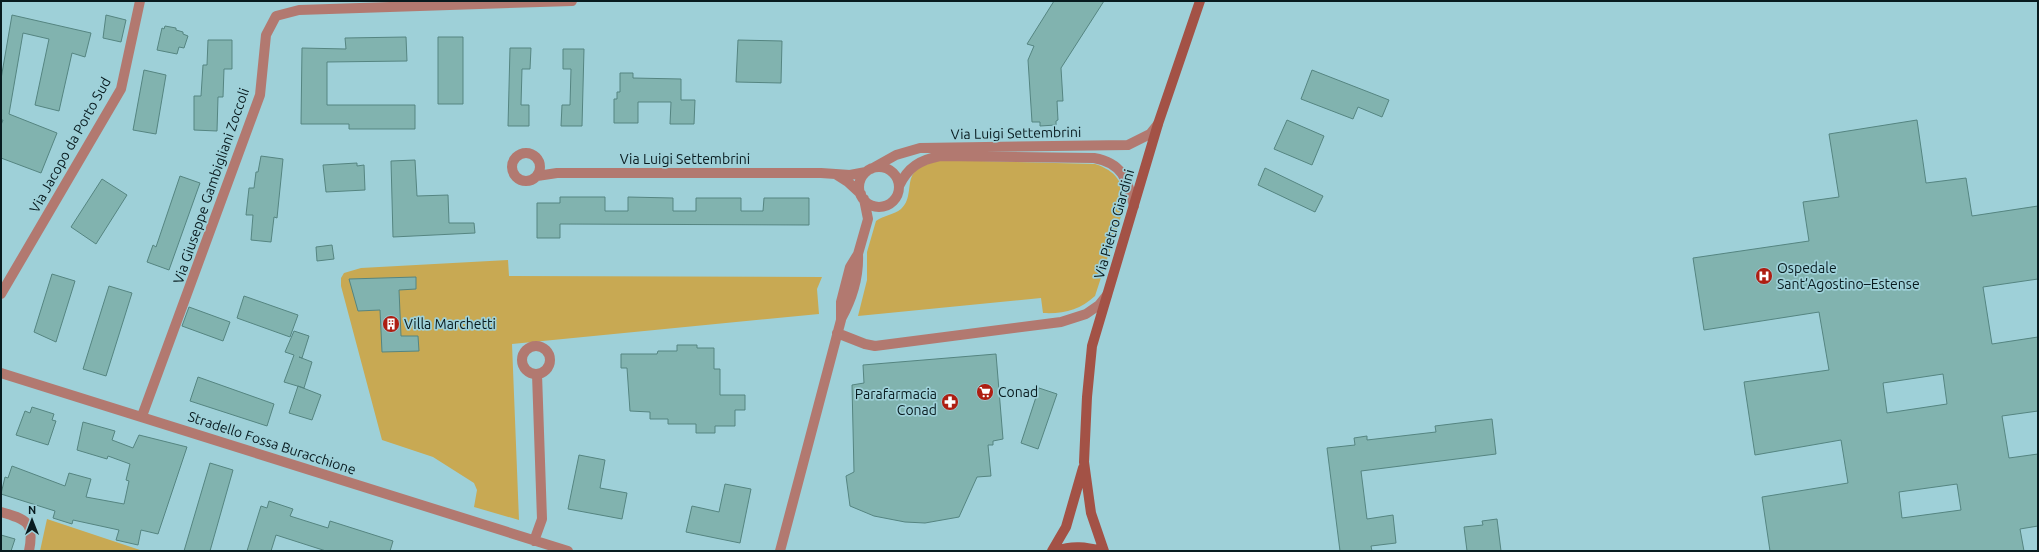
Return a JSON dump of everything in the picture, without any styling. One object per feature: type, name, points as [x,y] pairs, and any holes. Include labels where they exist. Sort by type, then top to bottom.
[{"type":"main road","name":"Via Pietro Giardini","points":[[1057,551],[1074,547],[1103,551],[1091,513],[1084,462],[1087,397],[1092,346],[1158,124],[1200,1]]},
{"type":"main road","name":"Via Pietro Giardini","points":[[1052,551],[1066,527],[1084,462]]},
{"type":"street","name":"Via Jacopo da Porto Sud","points":[[1,294],[121,89],[140,1]]},
{"type":"street","name":"Via Giuseppe Gambigliani Zoccoli","points":[[142,416],[260,95],[266,35],[276,16],[299,10],[572,1]]},
{"type":"street","name":"Via Luigi Settembrini","points":[[557,173],[547,170],[540,164],[536,157],[528,152],[518,155],[511,163],[513,174],[518,179],[528,181],[537,176],[557,173],[821,173],[837,175],[869,171],[901,153],[920,148],[1128,145],[1150,134],[1158,124]]},
{"type":"street","name":"Via Luigi Settembrini","points":[[899,186],[913,165],[921,161],[940,156],[1094,158],[1110,162],[1125,177],[1134,206]]},
{"type":"street","points":[[537,176],[540,164]]},
{"type":"street","points":[[837,175],[848,182],[862,197],[872,205],[883,206],[888,205],[896,197],[899,186],[895,174],[884,168],[869,171],[860,182],[862,197],[868,220]]},
{"type":"street","points":[[780,551],[838,333],[841,320],[843,295],[850,267],[858,254],[868,220],[883,206]]},
{"type":"street","points":[[838,333],[865,344],[875,346],[1061,322],[1086,314],[1100,305],[1108,293]]},
{"type":"street","name":"Stradello Fossa Buracchione","points":[[1,373],[142,416],[568,551]]},
{"type":"street","points":[[534,541],[542,519],[537,374]]},
{"type":"street","points":[[1,512],[21,518],[28,523],[31,529],[29,551]]},
{"type":"shaded area","points":[[943,160],[1095,164],[1103,167],[1115,175],[1119,181],[1123,193],[1123,210],[1095,296],[1084,305],[1058,313],[1043,313],[1041,298],[858,316],[867,280],[867,252],[876,221],[901,209],[907,201],[911,178],[915,171],[926,164]]},
{"type":"shaded area","points":[[508,260],[509,276],[822,277],[817,289],[819,314],[512,344],[519,520],[474,507],[477,490],[474,483],[433,457],[382,440],[341,286],[341,278],[344,273],[361,268]]},
{"type":"shaded area","points":[[47,519],[143,551],[40,551]]},
{"type":"building","points":[[1054,1],[1104,1],[1061,68],[1063,101],[1057,101],[1058,120],[1056,121],[1056,125],[1040,126],[1040,122],[1032,122],[1028,60],[1034,46],[1027,44]]},
{"type":"building","points":[[12,15],[91,33],[85,57],[72,53],[59,111],[35,105],[49,39],[23,33],[9,114],[57,133],[41,173],[1,158],[1,125],[3,120],[1,120],[1,79]]},
{"type":"building","points":[[106,15],[126,20],[121,42],[103,38]]},
{"type":"building","points":[[165,26],[176,28],[176,30],[183,32],[183,34],[188,36],[184,48],[179,47],[177,54],[157,50],[162,28],[164,29]]},
{"type":"building","points":[[406,37],[407,61],[327,62],[327,105],[415,105],[415,129],[349,129],[349,124],[301,124],[302,48],[346,49],[345,38]]},
{"type":"building","points":[[438,37],[463,37],[463,104],[438,104]]},
{"type":"building","points":[[208,40],[232,40],[232,69],[224,69],[223,97],[218,97],[217,131],[194,130],[194,96],[201,96],[203,65],[207,65]]},
{"type":"building","points":[[738,40],[782,41],[781,83],[736,82]]},
{"type":"building","points":[[510,48],[531,48],[530,69],[522,69],[521,105],[529,105],[529,126],[508,126]]},
{"type":"building","points":[[563,49],[584,49],[582,126],[561,126],[562,105],[570,105],[571,69],[563,69]]},
{"type":"building","points":[[144,70],[166,75],[156,134],[133,130]]},
{"type":"building","points":[[1312,70],[1389,100],[1382,117],[1358,107],[1353,119],[1301,99]]},
{"type":"building","points":[[620,73],[633,73],[633,78],[681,79],[681,100],[695,100],[694,124],[670,124],[671,102],[638,102],[638,123],[614,123],[614,99],[617,99],[617,92],[620,92]]},
{"type":"building","points":[[1287,120],[1324,136],[1312,165],[1274,149]]},
{"type":"building","points":[[1917,120],[1926,183],[1966,178],[1972,216],[2038,206],[2038,279],[1983,287],[1992,344],[2038,337],[2038,411],[2002,416],[2009,458],[2038,454],[2038,526],[2020,529],[2024,551],[1770,551],[1762,497],[1848,483],[1841,440],[1755,455],[1744,382],[1829,370],[1819,312],[1704,330],[1693,258],[1809,241],[1803,202],[1839,197],[1829,134]],"holes":[[[1943,374],[1947,404],[1887,413],[1883,383]],[[1957,484],[1961,510],[1902,518],[1899,492]]]},
{"type":"building","points":[[261,156],[283,159],[277,218],[274,217],[271,242],[251,240],[253,215],[246,215],[249,188],[254,188],[256,172],[258,172]]},
{"type":"building","points":[[415,160],[417,196],[448,195],[449,223],[474,223],[475,233],[393,237],[391,161]]},
{"type":"building","points":[[357,163],[357,166],[364,165],[365,190],[326,192],[323,165]]},
{"type":"building","points":[[1265,168],[1323,196],[1315,212],[1258,185]]},
{"type":"building","points":[[180,176],[200,183],[169,270],[147,262],[153,245],[156,247]]},
{"type":"building","points":[[102,179],[127,195],[96,244],[71,227]]},
{"type":"building","points":[[560,197],[605,197],[605,211],[628,211],[628,197],[673,198],[673,211],[696,211],[696,198],[741,198],[741,211],[763,211],[764,198],[809,198],[809,225],[560,224],[560,238],[537,238],[537,203],[560,203]]},
{"type":"building","points":[[332,245],[334,259],[317,261],[316,247]]},
{"type":"building","points":[[52,274],[75,281],[56,342],[34,332]]},
{"type":"building","name":"Villa Marchetti","points":[[416,277],[416,289],[399,290],[401,336],[418,336],[419,351],[382,352],[380,310],[358,311],[349,279]]},
{"type":"building","points":[[109,286],[132,293],[106,376],[83,369]]},
{"type":"building","points":[[244,296],[298,315],[290,337],[237,318]]},
{"type":"building","points":[[189,307],[230,322],[223,341],[182,326]]},
{"type":"building","points":[[294,331],[309,336],[302,358],[299,357],[312,362],[304,388],[284,382],[294,355],[285,352]]},
{"type":"building","points":[[677,345],[697,345],[697,348],[714,348],[714,369],[720,369],[720,395],[745,395],[745,410],[735,410],[735,426],[715,426],[715,433],[696,433],[696,424],[668,424],[668,419],[650,419],[650,412],[630,411],[627,368],[621,368],[621,354],[657,354],[658,351],[677,351]]},
{"type":"building","points":[[996,354],[1003,439],[993,441],[993,445],[988,445],[991,476],[977,477],[959,517],[925,523],[905,522],[874,516],[850,506],[846,476],[854,472],[852,385],[864,383],[863,365]]},
{"type":"building","points":[[198,377],[274,404],[267,426],[190,401]]},
{"type":"building","points":[[298,386],[321,395],[312,420],[289,413]]},
{"type":"building","points":[[1039,388],[1057,394],[1038,449],[1021,443]]},
{"type":"building","points":[[32,407],[54,414],[52,420],[56,421],[48,445],[16,435],[25,411],[30,413]]},
{"type":"building","points":[[1492,419],[1496,454],[1361,471],[1367,519],[1393,515],[1396,543],[1371,546],[1372,551],[1340,551],[1327,448],[1355,445],[1354,438],[1367,436],[1367,440],[1436,432],[1435,426]]},
{"type":"building","points":[[83,422],[115,431],[112,440],[133,448],[139,435],[187,447],[158,534],[141,530],[138,545],[116,540],[119,530],[73,520],[72,524],[53,518],[55,511],[1,494],[5,477],[8,478],[12,466],[65,486],[69,473],[91,479],[86,497],[124,504],[129,481],[126,480],[130,464],[108,456],[107,459],[77,450]]},
{"type":"building","points":[[579,455],[605,460],[600,488],[627,493],[622,519],[568,509]]},
{"type":"building","points":[[210,463],[233,470],[210,551],[184,551]]},
{"type":"building","points":[[725,484],[751,489],[740,543],[686,532],[692,506],[719,512]]},
{"type":"building","points":[[269,501],[293,509],[290,516],[328,528],[330,521],[393,541],[390,551],[326,551],[276,535],[271,551],[247,551],[261,506],[267,508]]},
{"type":"building","points":[[1497,519],[1501,551],[1467,551],[1464,527],[1483,525],[1482,521]]},
{"type":"building","points":[[1,535],[15,539],[11,551],[1,551]]},
{"type":"place","name":"Ospedale Sant’Agostino–Estense","points":[[1764,276]]},
{"type":"place","name":"Villa Marchetti","points":[[391,324]]},
{"type":"place","name":"Conad","points":[[985,392]]},
{"type":"place","name":"Parafarmacia Conad","points":[[950,402]]}]
